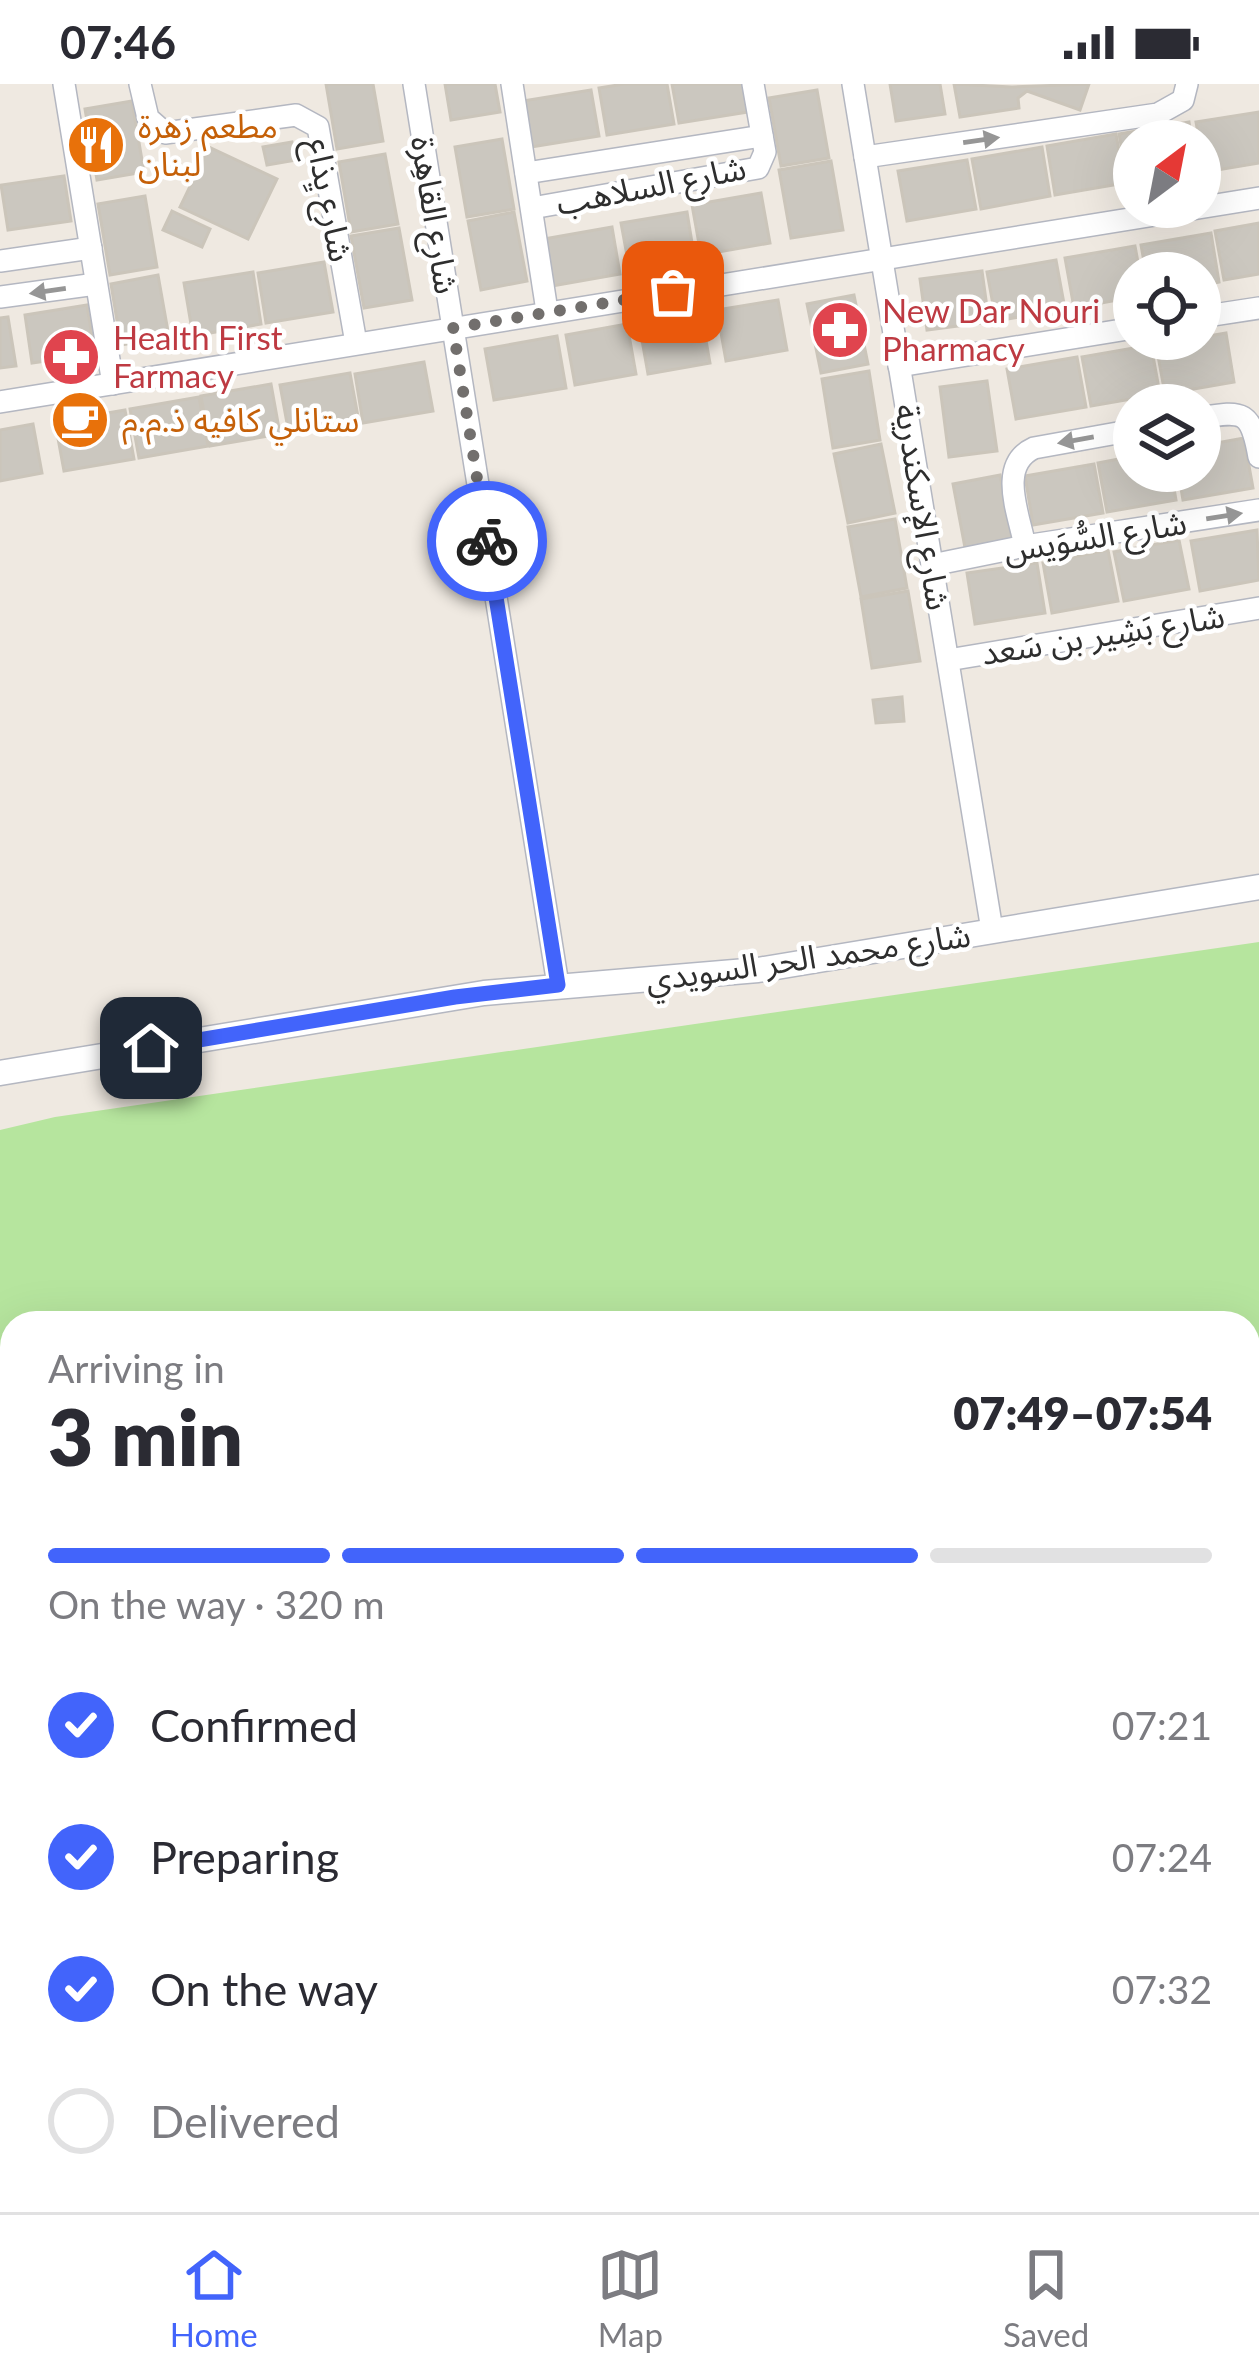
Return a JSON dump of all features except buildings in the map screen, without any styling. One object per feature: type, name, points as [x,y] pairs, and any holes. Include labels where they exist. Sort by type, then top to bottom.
[{"type":"street","points":[[64,84],[112,384]]},
{"type":"street","name":"شارع يِذاع","points":[[140,84],[148,118],[165,134],[296,116],[318,127],[356,344]]},
{"type":"street","name":"شارع القاهِرة","points":[[414,84],[558,985]]},
{"type":"street","points":[[512,84],[547,311]]},
{"type":"street","name":"شارع السلاهب","points":[[532,208],[753,170],[762,163],[763,141],[753,84]]},
{"type":"street","name":"شارع الإسكندرية","points":[[853,84],[992,930]]},
{"type":"street","points":[[865,157],[1158,114],[1183,100],[1187,84]]},
{"type":"street","points":[[526,173],[763,141]]},
{"type":"street","points":[[0,402],[1259,198]]},
{"type":"street","points":[[0,261],[91,248]]},
{"type":"street","points":[[0,297],[96,284]]},
{"type":"street","points":[[1221,314],[1259,308]]},
{"type":"street","points":[[899,365],[1113,331]]},
{"type":"street","points":[[1221,415],[1245,417],[1254,429],[1259,458]]},
{"type":"street","points":[[1025,546],[1013,482],[1020,456],[1034,448],[1113,434]]},
{"type":"street","name":"شارع السُّوَيس","points":[[932,565],[1259,511]]},
{"type":"street","name":"شارع بَشِير بن سَعد","points":[[948,660],[1259,608]]},
{"type":"street","name":"شارع محمد الحر السويدي","points":[[0,1073],[436,1000],[558,985],[715,976],[1259,887]]},
{"type":"green space","points":[[1259,942],[1259,1311],[0,1311],[0,1130],[55,1117]]},
{"type":"way so far","points":[[487,541],[453,328],[673,292]]},
{"type":"place","name":"مطعم زهرة لبنان","points":[[96,145]]},
{"type":"place","name":"New Dar Nouri Pharmacy","points":[[840,330]]},
{"type":"place","name":"Health First Farmacy","points":[[71,357]]},
{"type":"place","name":"ستانلي كافيه ذ.م.م","points":[[80,420]]},
{"type":"route","points":[[151,1048],[455,997],[558,985],[487,541]]}]
